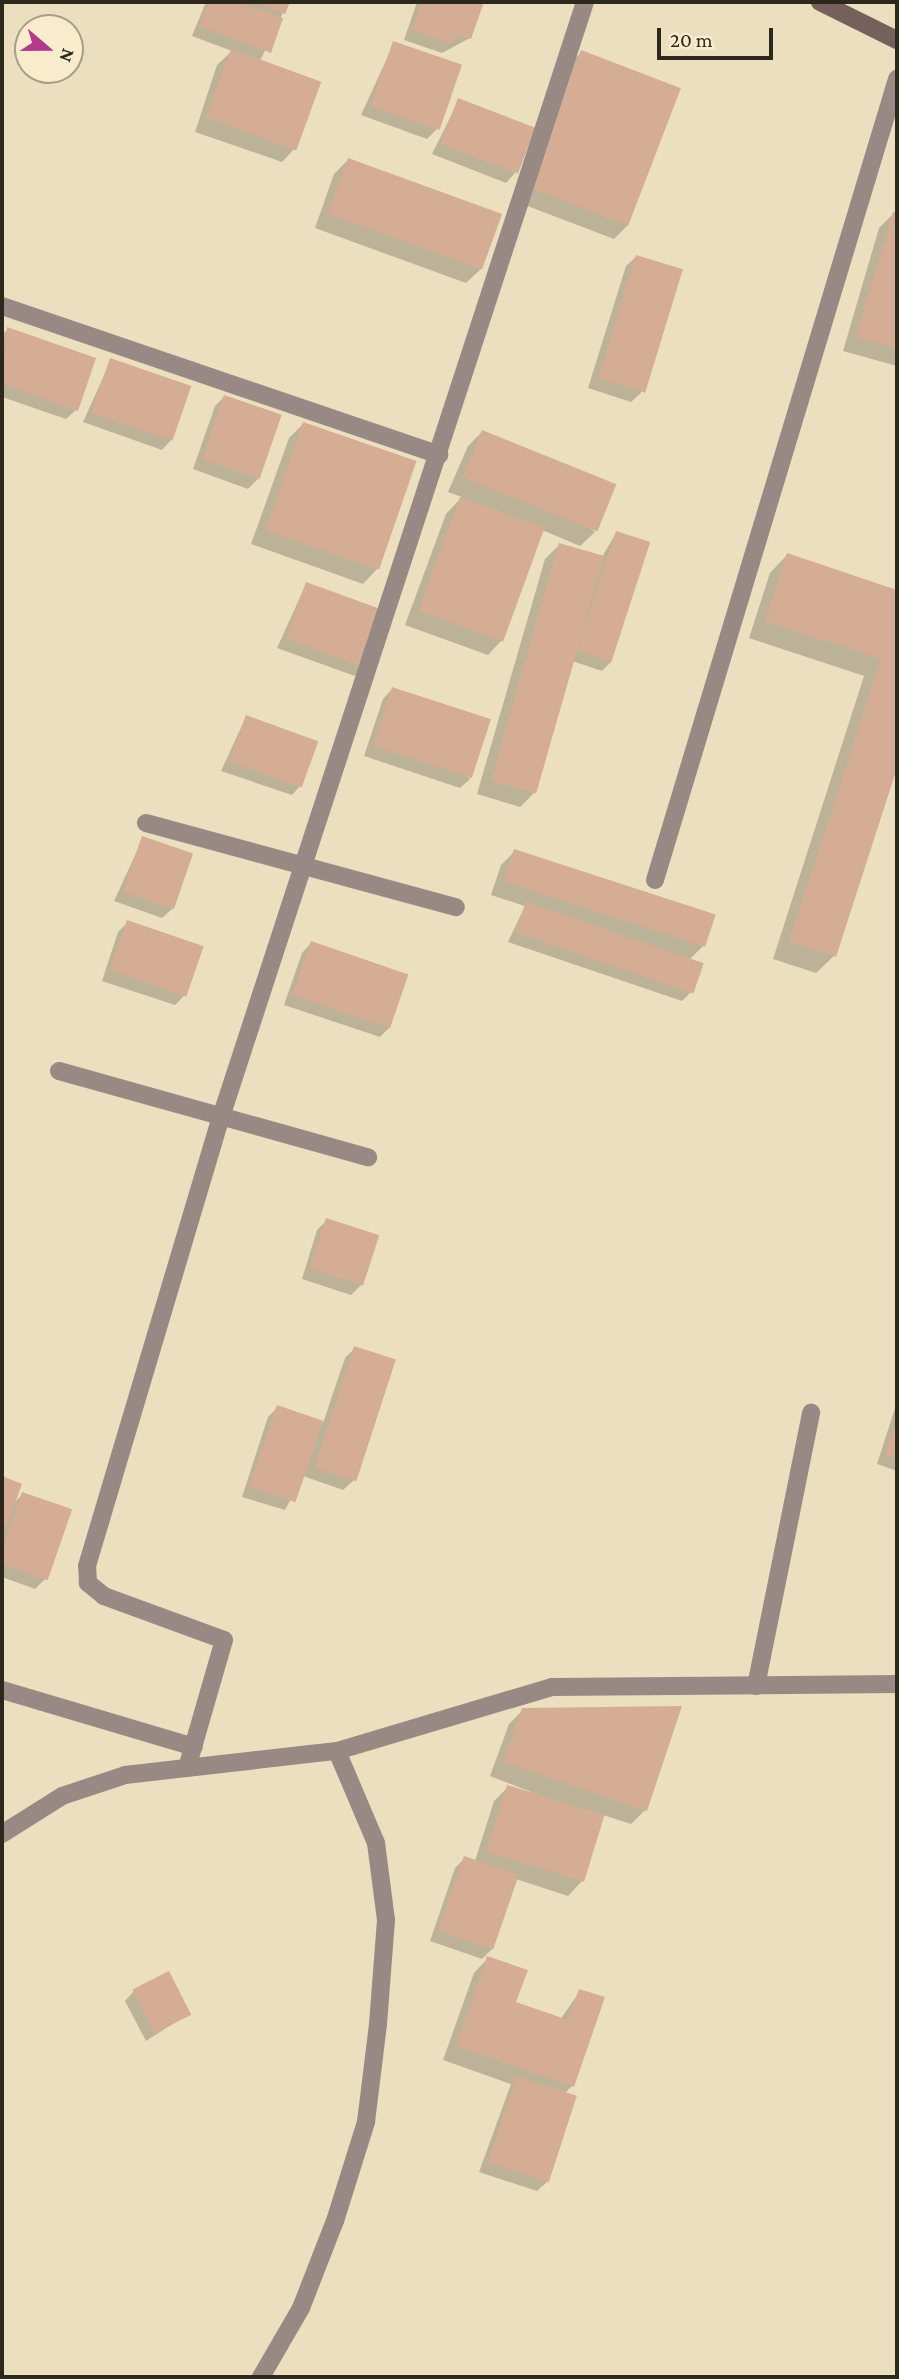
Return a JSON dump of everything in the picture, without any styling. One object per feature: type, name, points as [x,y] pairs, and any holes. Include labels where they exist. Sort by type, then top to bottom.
[{"type":"street","points":[[187,1768],[224,1640],[104,1596],[88,1583],[87,1566],[221,1117],[306,864],[585,2]]},
{"type":"street","points":[[820,2],[897,40]]},
{"type":"street","points":[[655,880],[897,79]]},
{"type":"street","points":[[2,306],[439,455]]},
{"type":"street","points":[[146,823],[306,864],[456,907]]},
{"type":"street","points":[[59,1071],[368,1157]]},
{"type":"street","points":[[756,1686],[811,1412]]},
{"type":"street","points":[[2,1833],[62,1796],[125,1775],[337,1751],[552,1687],[897,1684]]},
{"type":"street","points":[[2,1690],[194,1746]]},
{"type":"street","points":[[261,2377],[301,2308],[335,2221],[366,2122],[379,2024],[386,1920],[376,1843],[337,1751]]},
{"type":"building","points":[[209,2],[238,2],[283,18],[271,53],[200,26]]},
{"type":"building","points":[[254,2],[290,2],[285,14]]},
{"type":"building","points":[[422,2],[484,2],[471,39],[457,35],[453,44],[412,30]]},
{"type":"building","points":[[393,41],[462,65],[440,130],[371,106]]},
{"type":"building","points":[[231,49],[321,82],[296,150],[206,118]]},
{"type":"building","points":[[581,50],[681,88],[628,226],[528,187]]},
{"type":"building","points":[[458,98],[535,128],[518,173],[440,144]]},
{"type":"building","points":[[348,158],[502,214],[482,270],[328,213]]},
{"type":"building","points":[[893,212],[897,213],[897,349],[856,337]]},
{"type":"building","points":[[636,255],[683,269],[645,393],[598,378]]},
{"type":"building","points":[[7,327],[96,358],[78,411],[2,384]]},
{"type":"building","points":[[110,358],[191,386],[172,441],[91,413]]},
{"type":"building","points":[[224,395],[282,415],[260,479],[202,459]]},
{"type":"building","points":[[303,422],[416,461],[379,570],[266,531]]},
{"type":"building","points":[[482,430],[616,484],[597,532],[463,477]]},
{"type":"building","points":[[460,497],[545,528],[503,641],[419,611]]},
{"type":"building","points":[[616,531],[650,542],[611,662],[577,651]]},
{"type":"building","points":[[559,543],[604,556],[536,793],[491,780]]},
{"type":"building","points":[[787,553],[897,590],[897,768],[836,957],[789,941],[881,659],[765,621]]},
{"type":"building","points":[[306,582],[386,611],[365,667],[285,638]]},
{"type":"building","points":[[392,687],[491,719],[472,778],[373,746]]},
{"type":"building","points":[[246,715],[318,741],[302,787],[229,761]]},
{"type":"building","points":[[142,836],[193,854],[174,909],[123,892]]},
{"type":"building","points":[[514,849],[716,915],[705,947],[503,881]]},
{"type":"building","points":[[526,902],[704,963],[693,993],[516,932]]},
{"type":"building","points":[[127,920],[204,946],[186,996],[110,970]]},
{"type":"building","points":[[311,941],[408,975],[390,1028],[292,995]]},
{"type":"building","points":[[326,1218],[379,1235],[363,1286],[310,1268]]},
{"type":"building","points":[[354,1346],[396,1360],[356,1481],[314,1468]]},
{"type":"building","points":[[277,1405],[323,1421],[295,1502],[249,1486]]},
{"type":"building","points":[[897,1420],[897,1458],[885,1455]]},
{"type":"building","points":[[2,1476],[22,1484],[2,1539]]},
{"type":"building","points":[[22,1492],[72,1509],[48,1580],[2,1564],[2,1550]]},
{"type":"building","points":[[682,1706],[647,1811],[503,1762],[522,1708]]},
{"type":"building","points":[[507,1785],[605,1815],[584,1882],[487,1852]]},
{"type":"building","points":[[464,1856],[519,1875],[493,1950],[438,1931]]},
{"type":"building","points":[[487,1956],[528,1970],[516,2002],[568,2020],[579,1989],[605,1997],[574,2087],[456,2046]]},
{"type":"building","points":[[169,1971],[191,2015],[155,2033],[132,1990]]},
{"type":"building","points":[[516,2076],[577,2096],[549,2182],[488,2163]]}]
